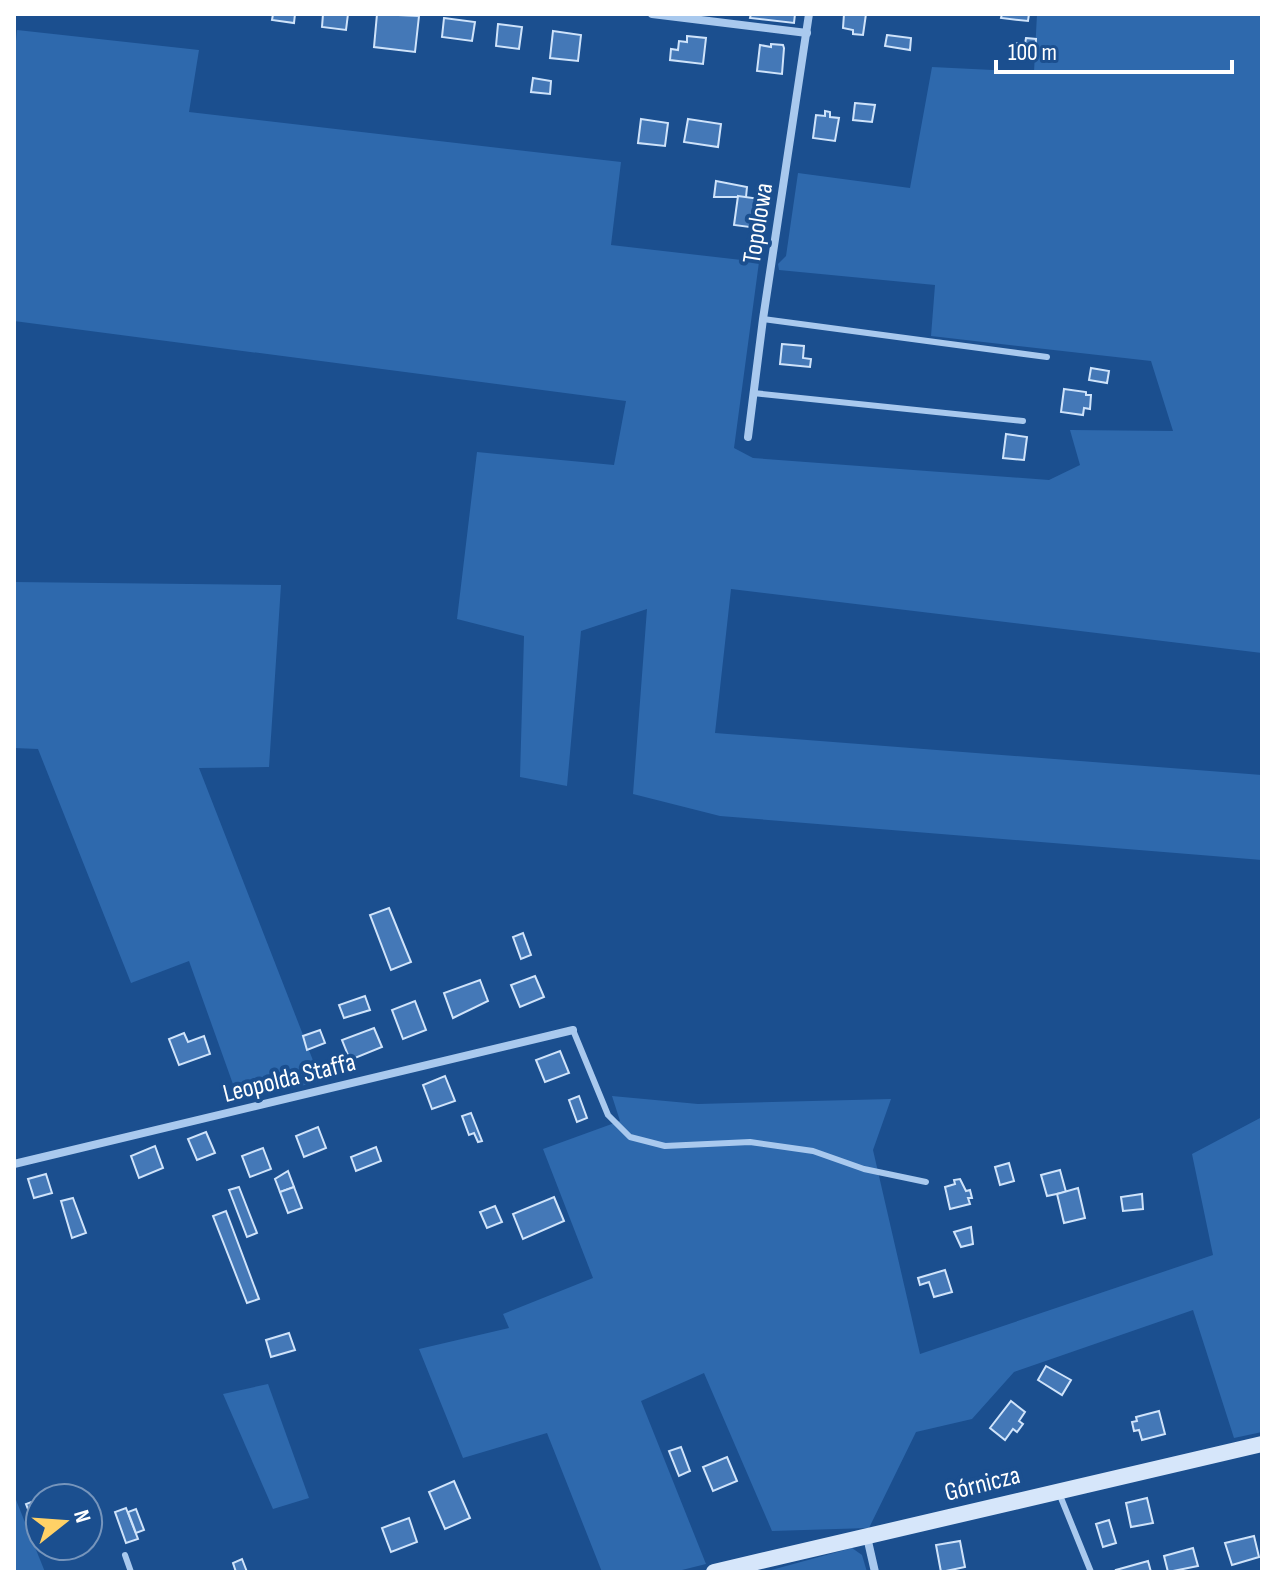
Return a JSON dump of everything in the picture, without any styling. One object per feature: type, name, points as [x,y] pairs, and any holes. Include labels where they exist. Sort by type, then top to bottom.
[{"type":"street","points":[[652,14],[807,33]]},
{"type":"street","name":"Topolowa","points":[[748,437],[809,14]]},
{"type":"street","name":"Leopolda Staffa","points":[[14,1164],[573,1030]]},
{"type":"street","name":"Górnicza","points":[[714,1572],[1262,1444]]},
{"type":"street","points":[[866,1536],[875,1572]]},
{"type":"lane","points":[[763,319],[1047,357]]},
{"type":"lane","points":[[753,393],[1023,421]]},
{"type":"lane","points":[[573,1030],[608,1115],[630,1137],[665,1146],[750,1142],[801,1149],[864,1169],[926,1182]]},
{"type":"lane","points":[[1058,1490],[1091,1572]]},
{"type":"lane","points":[[125,1555],[131,1572]]},
{"type":"shaded area","points":[[1037,14],[1262,14],[1262,653],[731,589],[715,733],[1262,775],[1262,860],[720,816],[633,794],[647,609],[581,631],[567,786],[520,777],[524,636],[457,619],[477,452],[614,465],[626,401],[14,321],[14,63],[17,30],[199,50],[189,112],[621,162],[611,245],[759,262],[734,448],[753,458],[1049,480],[1080,465],[1070,430],[1173,431],[1151,361],[931,336],[935,285],[779,270],[778,264],[786,256],[798,173],[910,188],[932,67],[1034,72]]},
{"type":"shaded area","points":[[14,582],[281,585],[269,767],[199,768],[321,1081],[239,1101],[189,961],[131,983],[38,749],[14,748]]},
{"type":"shaded area","points":[[612,1096],[698,1104],[891,1099],[873,1150],[920,1354],[1213,1255],[1192,1154],[1262,1117],[1262,1432],[1234,1438],[1193,1310],[1014,1372],[972,1419],[916,1432],[869,1528],[772,1531],[704,1373],[641,1401],[706,1564],[674,1572],[602,1572],[547,1433],[463,1458],[419,1349],[509,1328],[503,1314],[593,1278],[543,1149],[620,1121]]},
{"type":"shaded area","points":[[268,1384],[309,1498],[273,1509],[223,1394]]},
{"type":"shaded area","points":[[14,1495],[24,1520],[24,1562],[41,1562],[45,1572],[14,1572]]},
{"type":"shaded area","points":[[852,1548],[862,1555],[867,1572],[764,1572]]},
{"type":"building","points":[[273,14],[295,14],[294,23],[272,20]]},
{"type":"building","points":[[323,14],[348,14],[346,30],[322,27]]},
{"type":"building","points":[[377,14],[419,16],[415,52],[374,47]]},
{"type":"building","points":[[751,14],[795,14],[794,23],[750,18]]},
{"type":"building","points":[[844,14],[866,14],[863,35],[843,28]]},
{"type":"building","points":[[1002,14],[1029,14],[1028,21],[1001,18]]},
{"type":"building","points":[[444,18],[475,22],[472,41],[442,37]]},
{"type":"building","points":[[498,24],[522,27],[519,49],[496,46]]},
{"type":"building","points":[[553,31],[581,35],[578,61],[550,58]]},
{"type":"building","points":[[887,35],[911,38],[910,50],[885,46]]},
{"type":"building","points":[[687,36],[706,38],[703,64],[670,60],[671,49],[678,50],[679,41],[687,42]]},
{"type":"building","points":[[1026,38],[1036,39],[1035,55],[1012,53],[1013,43],[1025,44]]},
{"type":"building","points":[[771,44],[783,45],[782,74],[757,71],[760,45],[771,47]]},
{"type":"building","points":[[533,78],[551,81],[550,94],[531,92]]},
{"type":"building","points":[[855,103],[875,105],[872,122],[853,120]]},
{"type":"building","points":[[825,111],[830,112],[830,117],[839,118],[835,141],[813,138],[816,115],[825,116]]},
{"type":"building","points":[[641,119],[668,123],[665,146],[638,143]]},
{"type":"building","points":[[688,119],[721,124],[718,147],[684,142]]},
{"type":"building","points":[[716,181],[747,187],[746,197],[714,197]]},
{"type":"building","points":[[738,196],[760,199],[757,228],[734,225]]},
{"type":"building","points":[[782,344],[804,346],[803,358],[811,359],[810,367],[780,364]]},
{"type":"building","points":[[1091,368],[1109,371],[1107,383],[1089,380]]},
{"type":"building","points":[[1064,389],[1091,395],[1090,409],[1084,408],[1083,415],[1061,412]]},
{"type":"building","points":[[1006,434],[1027,437],[1024,460],[1003,458]]},
{"type":"building","points":[[389,908],[411,962],[391,970],[370,915]]},
{"type":"building","points":[[523,933],[531,955],[521,959],[513,937]]},
{"type":"building","points":[[535,976],[544,997],[520,1007],[511,985]]},
{"type":"building","points":[[480,980],[488,1001],[453,1018],[444,993]]},
{"type":"building","points":[[365,996],[370,1010],[344,1018],[339,1005]]},
{"type":"building","points":[[415,1001],[426,1030],[403,1039],[392,1010]]},
{"type":"building","points":[[374,1028],[382,1047],[350,1060],[342,1040]]},
{"type":"building","points":[[320,1030],[325,1043],[307,1050],[303,1036]]},
{"type":"building","points":[[184,1033],[188,1042],[204,1036],[210,1054],[179,1065],[169,1039]]},
{"type":"building","points":[[560,1051],[569,1073],[545,1082],[536,1060]]},
{"type":"building","points":[[445,1076],[455,1101],[432,1109],[423,1085]]},
{"type":"building","points":[[579,1096],[587,1118],[577,1122],[569,1100]]},
{"type":"building","points":[[471,1113],[482,1141],[478,1142],[474,1133],[469,1135],[462,1116]]},
{"type":"building","points":[[318,1127],[326,1148],[304,1157],[296,1136]]},
{"type":"building","points":[[206,1132],[215,1153],[197,1160],[188,1139]]},
{"type":"building","points":[[155,1146],[163,1168],[139,1178],[131,1156]]},
{"type":"building","points":[[376,1147],[381,1161],[356,1171],[351,1157]]},
{"type":"building","points":[[263,1148],[271,1169],[250,1177],[242,1156]]},
{"type":"building","points":[[1009,1163],[1014,1181],[1000,1185],[995,1167]]},
{"type":"building","points":[[1060,1170],[1066,1192],[1047,1196],[1041,1175]]},
{"type":"building","points":[[288,1171],[294,1187],[280,1192],[275,1179]]},
{"type":"building","points":[[46,1174],[52,1193],[34,1198],[28,1179]]},
{"type":"building","points":[[960,1179],[966,1191],[970,1190],[970,1204],[950,1209],[945,1187]]},
{"type":"building","points":[[239,1187],[257,1233],[247,1237],[229,1190]]},
{"type":"building","points":[[294,1187],[302,1208],[288,1213],[280,1192]]},
{"type":"building","points":[[1078,1188],[1085,1218],[1064,1223],[1057,1194]]},
{"type":"building","points":[[1142,1194],[1143,1209],[1123,1211],[1121,1197]]},
{"type":"building","points":[[554,1197],[564,1221],[523,1239],[513,1214]]},
{"type":"building","points":[[73,1198],[86,1233],[72,1238],[61,1201]]},
{"type":"building","points":[[495,1206],[502,1222],[487,1228],[480,1212]]},
{"type":"building","points":[[226,1211],[259,1299],[247,1303],[213,1216]]},
{"type":"building","points":[[971,1227],[973,1244],[961,1247],[954,1232]]},
{"type":"building","points":[[945,1270],[952,1292],[934,1297],[929,1282],[920,1285],[918,1278]]},
{"type":"building","points":[[289,1333],[295,1350],[271,1357],[266,1340]]},
{"type":"building","points":[[1046,1366],[1071,1380],[1062,1395],[1038,1380]]},
{"type":"building","points":[[1011,1401],[1025,1412],[1019,1421],[1023,1424],[1017,1432],[1013,1429],[1005,1440],[990,1428]]},
{"type":"building","points":[[1159,1411],[1165,1434],[1142,1440],[1139,1430],[1134,1431],[1132,1422],[1137,1421],[1136,1417]]},
{"type":"building","points":[[681,1447],[690,1471],[679,1476],[669,1451]]},
{"type":"building","points":[[727,1457],[737,1481],[713,1491],[703,1467]]},
{"type":"building","points":[[454,1481],[470,1518],[445,1529],[429,1492]]},
{"type":"building","points":[[1147,1498],[1153,1523],[1131,1527],[1126,1503]]},
{"type":"building","points":[[126,1508],[138,1539],[126,1543],[115,1512]]},
{"type":"building","points":[[136,1509],[144,1530],[136,1533],[128,1512]]},
{"type":"building","points":[[409,1518],[417,1542],[391,1552],[382,1528]]},
{"type":"building","points":[[1109,1520],[1116,1543],[1103,1547],[1096,1524]]},
{"type":"building","points":[[1254,1536],[1259,1557],[1232,1565],[1225,1543]]},
{"type":"building","points":[[960,1541],[965,1567],[941,1572],[936,1545]]},
{"type":"building","points":[[1193,1548],[1198,1566],[1168,1572],[1164,1556]]},
{"type":"building","points":[[242,1559],[247,1572],[236,1572],[233,1563]]},
{"type":"building","points":[[1148,1561],[1151,1572],[1116,1570]]}]
